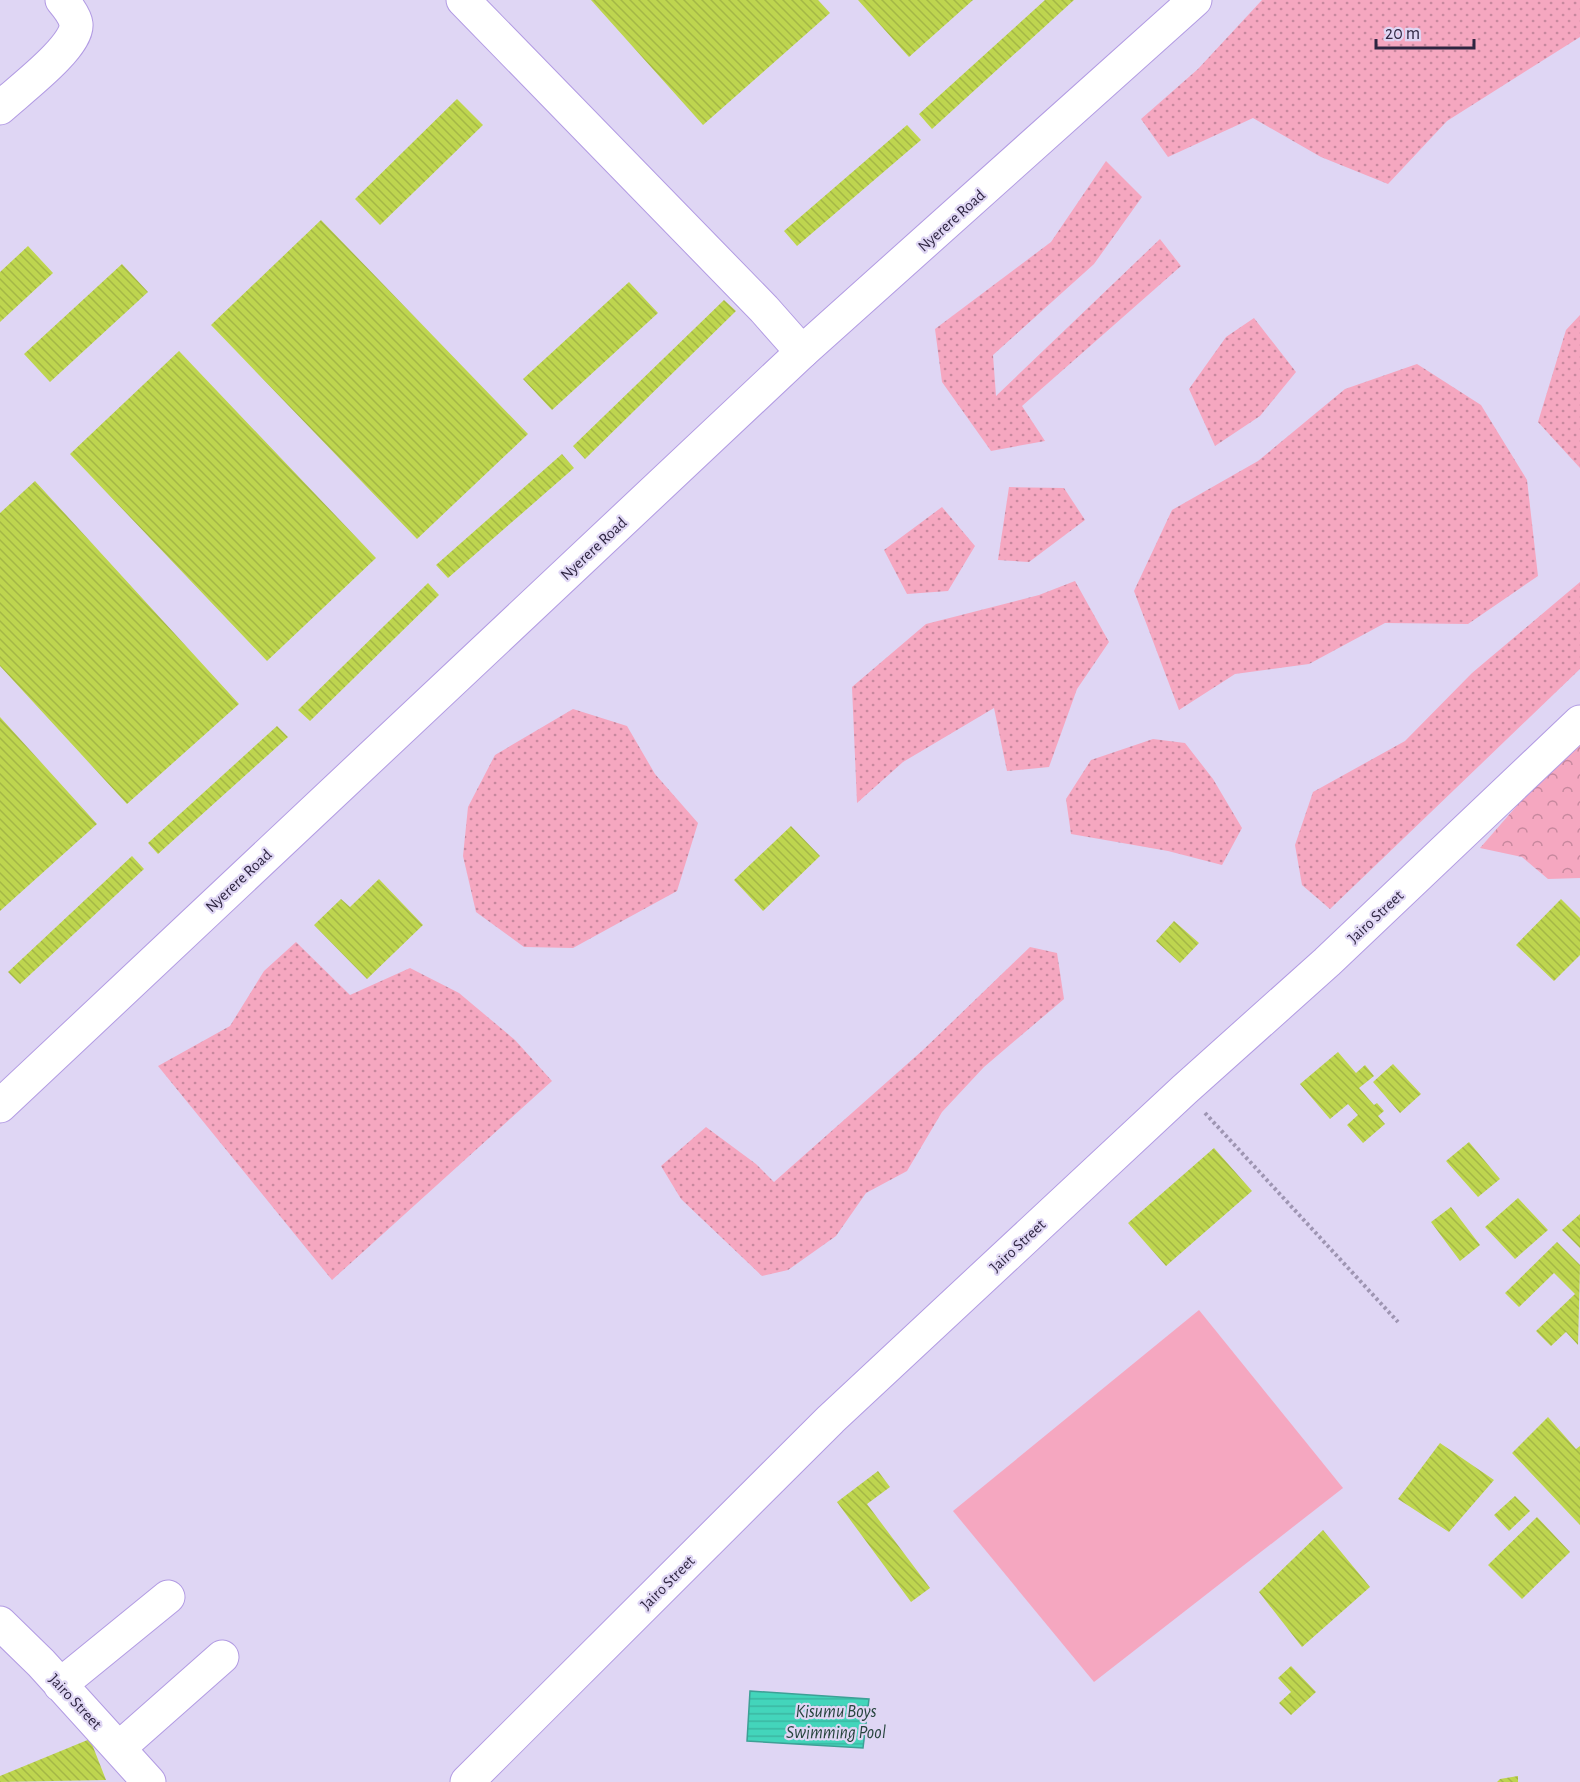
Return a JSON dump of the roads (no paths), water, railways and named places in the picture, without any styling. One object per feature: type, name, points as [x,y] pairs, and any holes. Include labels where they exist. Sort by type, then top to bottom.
[{"type":"street","points":[[0,108],[65,50],[75,35],[76,23],[62,0]]},
{"type":"street","points":[[464,0],[764,309],[802,352]]},
{"type":"street","name":"Nyerere Road","points":[[0,1106],[802,352],[1195,0]]},
{"type":"street","name":"Jairo Street","points":[[468,1782],[831,1419],[1184,1090],[1327,962],[1580,722]]},
{"type":"street","points":[[60,1684],[168,1598]]},
{"type":"street","name":"Jairo Street","points":[[0,1623],[60,1684],[149,1782]]},
{"type":"street","points":[[119,1748],[222,1657]]},
{"type":"water","name":"Kisumu Boys Swimming Pool","points":[[750,1691],[869,1699],[863,1748],[747,1741]]}]
